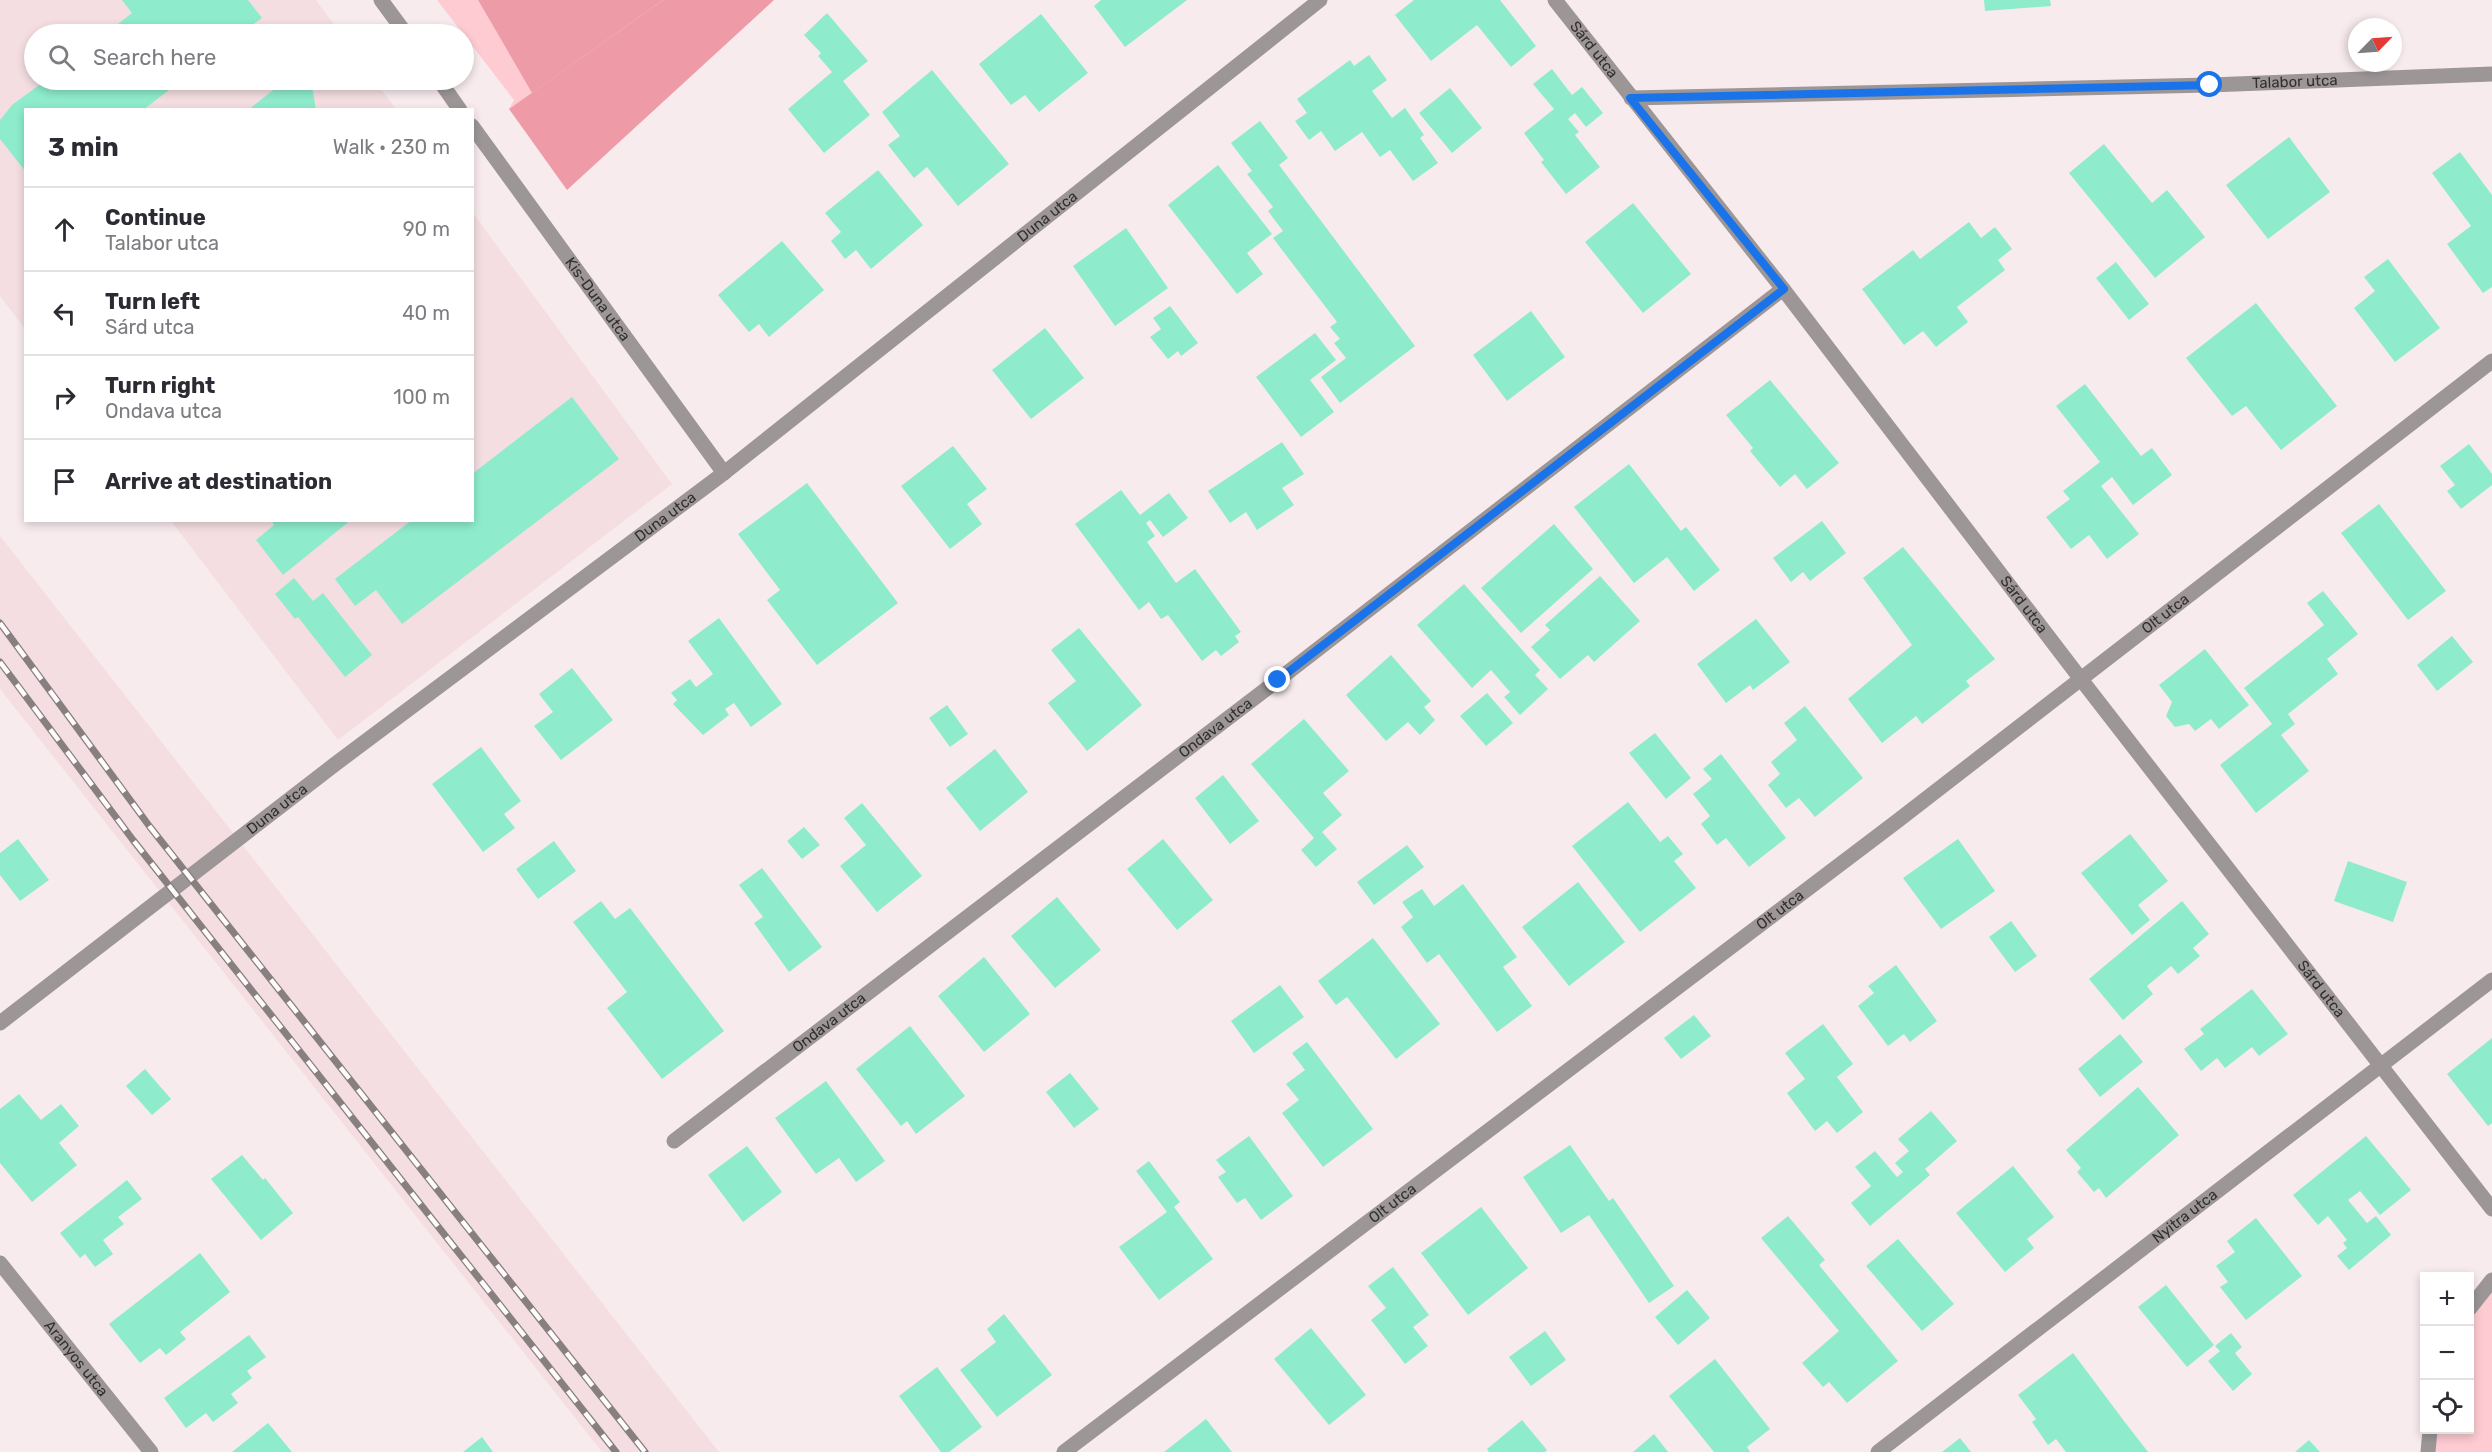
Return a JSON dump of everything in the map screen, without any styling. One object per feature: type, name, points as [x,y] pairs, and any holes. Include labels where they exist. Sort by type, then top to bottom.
[{"type":"street","points":[[381,0],[399,24]]},
{"type":"street","name":"Duna utca","points":[[0,1023],[334,765],[724,473],[1320,0]]},
{"type":"street","name":"Sárd utca","points":[[1555,0],[1630,98],[1784,289],[2080,678],[2492,1209]]},
{"type":"street","name":"Talabor utca","points":[[1630,98],[2210,85],[2492,74]]},
{"type":"street","points":[[446,90],[459,108]]},
{"type":"street","name":"Kis-Duna utca","points":[[474,129],[724,473]]},
{"type":"street","name":"Ondava utca","points":[[674,1141],[1278,680],[1784,289]]},
{"type":"street","name":"Olt utca","points":[[1064,1452],[1896,822],[2492,361]]},
{"type":"street","name":"Nyitra utca","points":[[1878,1452],[2492,980]]},
{"type":"street","name":"Aranyos utca","points":[[0,1263],[150,1451]]},
{"type":"street","points":[[2474,1302],[2492,1280]]},
{"type":"street","points":[[2428,1452],[2430,1434]]},
{"type":"shaded area","points":[[0,0],[316,0],[334,24],[24,24],[24,90],[382,90],[395,108],[24,108],[24,328],[0,296]]},
{"type":"shaded area","points":[[437,0],[478,0],[532,93],[509,109],[514,100],[474,48],[474,24],[455,24]]},
{"type":"shaded area","points":[[478,0],[663,0],[532,93]]},
{"type":"shaded area","points":[[663,0],[774,0],[567,190],[509,109]]},
{"type":"shaded area","points":[[474,214],[672,484],[338,740],[172,522],[474,522]]},
{"type":"shaded area","points":[[0,536],[719,1452],[602,1452],[0,689]]},
{"type":"shaded area","points":[[2492,1280],[2492,1452],[2428,1452],[2430,1434],[2474,1434],[2474,1303]]},
{"type":"building","points":[[122,0],[248,0],[262,18],[254,24],[118,24],[132,13]]},
{"type":"building","points":[[1101,0],[1187,0],[1125,47],[1094,6]]},
{"type":"building","points":[[1414,0],[1500,0],[1536,46],[1511,67],[1477,25],[1431,61],[1395,15]]},
{"type":"building","points":[[1984,0],[2050,0],[2051,6],[1985,11]]},
{"type":"building","points":[[827,13],[868,61],[843,81],[870,115],[824,153],[788,109],[832,72],[818,56],[821,53],[804,35]]},
{"type":"building","points":[[1041,14],[1088,73],[1039,112],[1025,95],[1011,105],[979,64]]},
{"type":"building","points":[[1369,55],[1387,80],[1372,91],[1392,118],[1405,108],[1424,135],[1420,138],[1438,163],[1413,181],[1390,150],[1380,157],[1362,132],[1335,151],[1321,131],[1309,140],[1295,121],[1307,113],[1297,99],[1350,60],[1354,66]]},
{"type":"building","points":[[1552,69],[1572,95],[1582,87],[1603,113],[1586,127],[1575,113],[1568,119],[1579,132],[1575,135],[1600,167],[1566,194],[1541,162],[1544,160],[1524,133],[1554,109],[1533,84]]},
{"type":"building","points":[[932,70],[1009,164],[958,206],[927,167],[914,178],[888,145],[900,136],[882,112]]},
{"type":"building","points":[[1450,88],[1482,128],[1452,153],[1419,113]]},
{"type":"building","points":[[32,90],[169,90],[146,108],[24,108],[24,169],[0,139],[0,120],[12,105]]},
{"type":"building","points":[[273,90],[313,90],[316,108],[251,108]]},
{"type":"building","points":[[1260,121],[1288,158],[1279,165],[1415,346],[1340,403],[1321,377],[1346,358],[1334,343],[1340,339],[1330,327],[1337,322],[1273,238],[1283,231],[1268,211],[1273,207],[1247,174],[1252,171],[1231,143]]},
{"type":"building","points":[[2289,137],[2330,192],[2268,239],[2226,185]]},
{"type":"building","points":[[2104,144],[2152,203],[2167,190],[2205,237],[2155,278],[2069,173]]},
{"type":"building","points":[[2460,152],[2492,195],[2492,287],[2483,293],[2447,244],[2471,226],[2432,173]]},
{"type":"building","points":[[1218,165],[1272,234],[1247,253],[1263,274],[1237,294],[1168,205]]},
{"type":"building","points":[[878,170],[923,225],[871,269],[856,250],[845,259],[831,241],[841,232],[825,213]]},
{"type":"building","points":[[1633,203],[1691,274],[1643,313],[1585,242]]},
{"type":"building","points":[[1969,222],[1981,238],[1995,227],[2012,249],[1998,260],[2005,270],[1957,307],[1968,322],[1936,347],[1923,331],[1904,345],[1862,289],[1913,250],[1920,259]]},
{"type":"building","points":[[1126,228],[1168,288],[1115,326],[1073,266]]},
{"type":"building","points":[[782,241],[824,290],[769,337],[759,324],[749,332],[718,295]]},
{"type":"building","points":[[2388,259],[2440,328],[2395,362],[2354,308],[2375,291],[2364,277]]},
{"type":"building","points":[[2116,262],[2149,304],[2129,320],[2096,278]]},
{"type":"building","points":[[2256,303],[2337,406],[2281,450],[2246,406],[2232,416],[2186,358]]},
{"type":"building","points":[[1170,306],[1198,343],[1181,356],[1178,351],[1168,359],[1150,337],[1161,329],[1153,318]]},
{"type":"building","points":[[1531,311],[1565,357],[1507,401],[1473,355]]},
{"type":"building","points":[[1045,328],[1084,378],[1031,419],[992,370]]},
{"type":"building","points":[[1315,333],[1336,360],[1310,380],[1334,412],[1301,437],[1256,377]]},
{"type":"building","points":[[1770,380],[1839,463],[1807,489],[1795,474],[1780,487],[1750,451],[1753,448],[1726,415]]},
{"type":"building","points":[[2085,384],[2141,456],[2152,448],[2172,475],[2133,505],[2112,477],[2101,486],[2139,534],[2107,559],[2089,535],[2071,549],[2046,517],[2070,499],[2063,491],[2100,462],[2056,406]]},
{"type":"building","points":[[572,397],[619,459],[402,624],[376,590],[355,606],[335,579],[409,522],[474,522],[474,472]]},
{"type":"building","points":[[1282,442],[1304,474],[1282,488],[1294,505],[1257,530],[1246,512],[1230,523],[1208,491]]},
{"type":"building","points":[[2469,444],[2492,474],[2492,485],[2461,509],[2447,491],[2455,485],[2440,466]]},
{"type":"building","points":[[953,446],[987,489],[967,504],[982,524],[950,549],[901,486]]},
{"type":"building","points":[[1629,464],[1681,531],[1686,527],[1720,570],[1694,591],[1667,557],[1634,583],[1574,507]]},
{"type":"building","points":[[807,483],[898,603],[817,665],[767,600],[780,590],[738,534]]},
{"type":"building","points":[[1121,490],[1140,515],[1169,493],[1188,518],[1163,537],[1150,520],[1146,523],[1155,536],[1147,542],[1176,583],[1195,569],[1241,632],[1235,636],[1239,642],[1221,656],[1216,650],[1202,661],[1168,615],[1161,619],[1149,602],[1139,610],[1075,524]]},
{"type":"building","points":[[2379,504],[2446,591],[2408,620],[2341,533]]},
{"type":"building","points":[[1822,521],[1846,553],[1810,581],[1803,572],[1791,582],[1773,558]]},
{"type":"building","points":[[272,522],[349,522],[283,575],[256,540],[274,525]]},
{"type":"building","points":[[1554,524],[1593,569],[1521,633],[1481,588]]},
{"type":"building","points":[[1903,547],[1995,659],[1966,681],[1970,686],[1922,724],[1916,716],[1882,743],[1848,699],[1912,645],[1863,578]]},
{"type":"building","points":[[1600,576],[1640,621],[1594,662],[1588,655],[1560,679],[1531,647],[1550,630],[1545,625]]},
{"type":"building","points":[[294,578],[313,601],[323,593],[372,655],[345,677],[298,617],[295,619],[275,594]]},
{"type":"building","points":[[1464,584],[1540,670],[1535,675],[1548,689],[1520,715],[1504,697],[1510,692],[1491,670],[1472,688],[1417,625]]},
{"type":"building","points":[[2323,591],[2358,634],[2327,659],[2338,674],[2288,714],[2295,724],[2281,735],[2309,771],[2256,813],[2220,765],[2272,724],[2244,688],[2324,625],[2307,603]]},
{"type":"building","points":[[719,618],[782,704],[751,727],[734,703],[725,709],[729,715],[703,735],[673,704],[677,700],[671,693],[690,679],[696,687],[713,674],[688,641]]},
{"type":"building","points":[[1756,619],[1790,662],[1753,690],[1750,685],[1726,703],[1697,664]]},
{"type":"building","points":[[1079,628],[1142,705],[1087,751],[1048,703],[1076,681],[1051,650]]},
{"type":"building","points":[[2452,636],[2473,662],[2437,691],[2417,665]]},
{"type":"building","points":[[2205,649],[2249,705],[2219,729],[2211,719],[2195,731],[2189,724],[2175,727],[2166,716],[2172,702],[2159,685]]},
{"type":"building","points":[[1391,655],[1431,701],[1424,707],[1435,720],[1420,735],[1408,722],[1386,741],[1346,695]]},
{"type":"building","points":[[572,668],[613,720],[561,760],[534,726],[553,712],[539,694]]},
{"type":"building","points":[[1487,693],[1513,723],[1486,746],[1460,716]]},
{"type":"building","points":[[947,705],[968,734],[950,747],[929,718]]},
{"type":"building","points":[[1805,706],[1863,778],[1815,817],[1799,798],[1786,808],[1768,785],[1780,774],[1771,762],[1797,740],[1784,723]]},
{"type":"building","points":[[1304,719],[1349,771],[1323,793],[1342,815],[1322,832],[1337,849],[1316,867],[1301,850],[1314,838],[1251,764]]},
{"type":"building","points":[[1655,733],[1691,778],[1666,799],[1629,753]]},
{"type":"building","points":[[481,747],[521,801],[504,814],[515,828],[483,852],[432,784]]},
{"type":"building","points":[[995,749],[1028,792],[980,831],[946,788]]},
{"type":"building","points":[[1721,754],[1786,838],[1749,867],[1726,838],[1717,845],[1701,824],[1710,816],[1693,794],[1712,779],[1703,769]]},
{"type":"building","points":[[1223,775],[1259,821],[1230,844],[1195,798]]},
{"type":"building","points":[[1628,802],[1660,842],[1668,836],[1683,854],[1674,861],[1696,888],[1640,932],[1572,846]]},
{"type":"building","points":[[862,803],[922,876],[877,912],[840,866],[866,845],[844,818]]},
{"type":"building","points":[[804,827],[820,845],[802,859],[787,841]]},
{"type":"building","points":[[2130,834],[2168,881],[2138,905],[2150,920],[2132,935],[2081,873]]},
{"type":"building","points":[[18,839],[49,880],[20,901],[0,875],[0,853]]},
{"type":"building","points":[[1163,839],[1213,900],[1177,930],[1127,869]]},
{"type":"building","points":[[1958,839],[1995,891],[1941,929],[1903,878]]},
{"type":"building","points":[[554,841],[576,871],[538,899],[516,869]]},
{"type":"building","points":[[1407,845],[1424,867],[1374,905],[1357,882]]},
{"type":"building","points":[[2348,861],[2407,882],[2393,922],[2334,901]]},
{"type":"building","points":[[762,868],[822,947],[789,972],[754,923],[763,917],[739,885]]},
{"type":"building","points":[[1578,882],[1625,942],[1569,986],[1522,927]]},
{"type":"building","points":[[1463,884],[1517,957],[1503,967],[1532,1006],[1497,1032],[1439,954],[1427,963],[1401,927],[1413,917],[1402,902],[1422,889],[1434,906]]},
{"type":"building","points":[[1057,897],[1101,950],[1055,988],[1011,936]]},
{"type":"building","points":[[601,901],[615,919],[630,908],[724,1031],[662,1079],[607,1008],[627,992],[573,922]]},
{"type":"building","points":[[2182,901],[2209,934],[2193,948],[2200,956],[2178,974],[2171,966],[2147,986],[2153,994],[2123,1020],[2089,979]]},
{"type":"building","points":[[2011,921],[2037,956],[2015,972],[1989,937]]},
{"type":"building","points":[[1373,938],[1440,1024],[1396,1059],[1347,997],[1336,1005],[1318,981]]},
{"type":"building","points":[[984,957],[1030,1014],[984,1052],[938,996]]},
{"type":"building","points":[[1896,965],[1937,1021],[1910,1042],[1904,1034],[1888,1046],[1858,1006],[1874,993],[1868,986]]},
{"type":"building","points":[[1280,985],[1304,1017],[1254,1053],[1231,1021]]},
{"type":"building","points":[[2252,989],[2288,1034],[2259,1056],[2252,1047],[2225,1068],[2217,1058],[2201,1071],[2184,1049],[2204,1034],[2200,1029]]},
{"type":"building","points":[[1694,1015],[1711,1036],[1681,1059],[1664,1038]]},
{"type":"building","points":[[1823,1024],[1853,1064],[1837,1077],[1863,1112],[1837,1133],[1827,1121],[1815,1131],[1787,1093],[1805,1079],[1785,1053]]},
{"type":"building","points":[[910,1026],[965,1096],[916,1134],[907,1121],[901,1126],[856,1069]]},
{"type":"building","points":[[2120,1034],[2143,1062],[2100,1097],[2078,1069]]},
{"type":"building","points":[[2492,1038],[2492,1123],[2488,1126],[2447,1074]]},
{"type":"building","points":[[1307,1042],[1373,1129],[1323,1167],[1282,1113],[1299,1100],[1286,1084],[1305,1070],[1292,1053]]},
{"type":"building","points":[[145,1069],[171,1099],[152,1115],[126,1086]]},
{"type":"building","points":[[1070,1073],[1099,1109],[1074,1128],[1046,1092]]},
{"type":"building","points":[[826,1081],[885,1161],[856,1182],[839,1158],[816,1174],[775,1118]]},
{"type":"building","points":[[2138,1087],[2179,1135],[2106,1198],[2099,1188],[2094,1192],[2077,1172],[2081,1168],[2066,1150]]},
{"type":"building","points":[[19,1094],[41,1120],[61,1104],[79,1126],[59,1143],[77,1165],[32,1202],[0,1163],[0,1109]]},
{"type":"building","points":[[1931,1111],[1957,1141],[1925,1169],[1930,1175],[1870,1226],[1851,1203],[1871,1186],[1855,1167],[1875,1151],[1897,1177],[1903,1172],[1895,1163],[1909,1151],[1898,1139]]},
{"type":"building","points":[[1249,1136],[1293,1196],[1261,1220],[1245,1198],[1237,1203],[1218,1177],[1226,1172],[1216,1160]]},
{"type":"building","points":[[2366,1136],[2411,1190],[2380,1215],[2360,1191],[2348,1200],[2367,1223],[2376,1216],[2391,1235],[2349,1270],[2337,1256],[2347,1248],[2343,1243],[2347,1240],[2328,1216],[2318,1225],[2293,1195]]},
{"type":"building","points":[[1570,1145],[1609,1201],[1613,1198],[1674,1286],[1649,1303],[1589,1215],[1561,1233],[1523,1177]]},
{"type":"building","points":[[747,1146],[782,1192],[743,1222],[708,1175]]},
{"type":"building","points":[[242,1155],[263,1180],[265,1178],[293,1213],[261,1240],[211,1179]]},
{"type":"building","points":[[1149,1161],[1180,1202],[1174,1207],[1213,1259],[1159,1300],[1119,1247],[1167,1212],[1136,1171]]},
{"type":"building","points":[[2013,1166],[2054,1217],[2027,1239],[2034,1248],[2005,1272],[1956,1213]]},
{"type":"building","points":[[127,1180],[142,1199],[118,1217],[124,1224],[103,1240],[113,1254],[95,1267],[85,1254],[80,1258],[60,1233]]},
{"type":"building","points":[[1481,1207],[1528,1268],[1468,1315],[1421,1253]]},
{"type":"building","points":[[1788,1216],[1825,1260],[1819,1265],[1898,1361],[1847,1403],[1829,1382],[1823,1387],[1802,1363],[1839,1331],[1761,1238]]},
{"type":"building","points":[[2256,1218],[2302,1276],[2246,1320],[2220,1287],[2228,1282],[2216,1266],[2235,1252],[2227,1241]]},
{"type":"building","points":[[1898,1239],[1954,1304],[1922,1331],[1866,1266]]},
{"type":"building","points":[[200,1253],[230,1292],[180,1332],[186,1339],[166,1355],[160,1348],[140,1363],[109,1324]]},
{"type":"building","points":[[1393,1267],[1429,1315],[1413,1327],[1428,1346],[1405,1364],[1371,1320],[1386,1308],[1368,1286]]},
{"type":"building","points":[[2166,1285],[2214,1345],[2187,1367],[2138,1307]]},
{"type":"building","points":[[1687,1290],[1710,1318],[1678,1345],[1655,1317]]},
{"type":"building","points":[[1004,1314],[1052,1375],[997,1417],[960,1370],[996,1342],[987,1329]]},
{"type":"building","points":[[1311,1328],[1366,1395],[1329,1425],[1274,1359]]},
{"type":"building","points":[[1545,1331],[1566,1360],[1531,1386],[1509,1357]]},
{"type":"building","points":[[2231,1333],[2242,1347],[2235,1353],[2252,1374],[2233,1391],[2208,1361],[2220,1351],[2215,1346]]},
{"type":"building","points":[[249,1335],[266,1357],[247,1371],[252,1378],[231,1394],[238,1403],[213,1422],[206,1413],[186,1428],[164,1398]]},
{"type":"building","points":[[2073,1353],[2148,1452],[2066,1452],[2056,1439],[2048,1445],[2032,1422],[2036,1419],[2018,1395]]},
{"type":"building","points":[[1715,1359],[1770,1429],[1747,1447],[1750,1452],[1714,1452],[1669,1396]]},
{"type":"building","points":[[937,1367],[982,1427],[949,1452],[941,1452],[899,1396]]},
{"type":"building","points":[[1206,1419],[1232,1452],[1164,1452]]},
{"type":"building","points":[[1522,1420],[1547,1450],[1545,1452],[1489,1452],[1487,1449]]},
{"type":"building","points":[[268,1423],[292,1452],[232,1452]]},
{"type":"building","points":[[1654,1434],[1668,1452],[1633,1452]]},
{"type":"building","points":[[482,1437],[493,1452],[463,1452]]},
{"type":"building","points":[[1960,1438],[1971,1452],[1942,1452]]},
{"type":"building","points":[[2309,1440],[2320,1452],[2295,1452]]},
{"type":"railway","points":[[0,623],[150,827],[645,1452]]},
{"type":"railway","points":[[0,662],[133,840],[616,1452]]},
{"type":"route","points":[[1278,680],[1784,289],[1630,98],[2210,85]]}]
